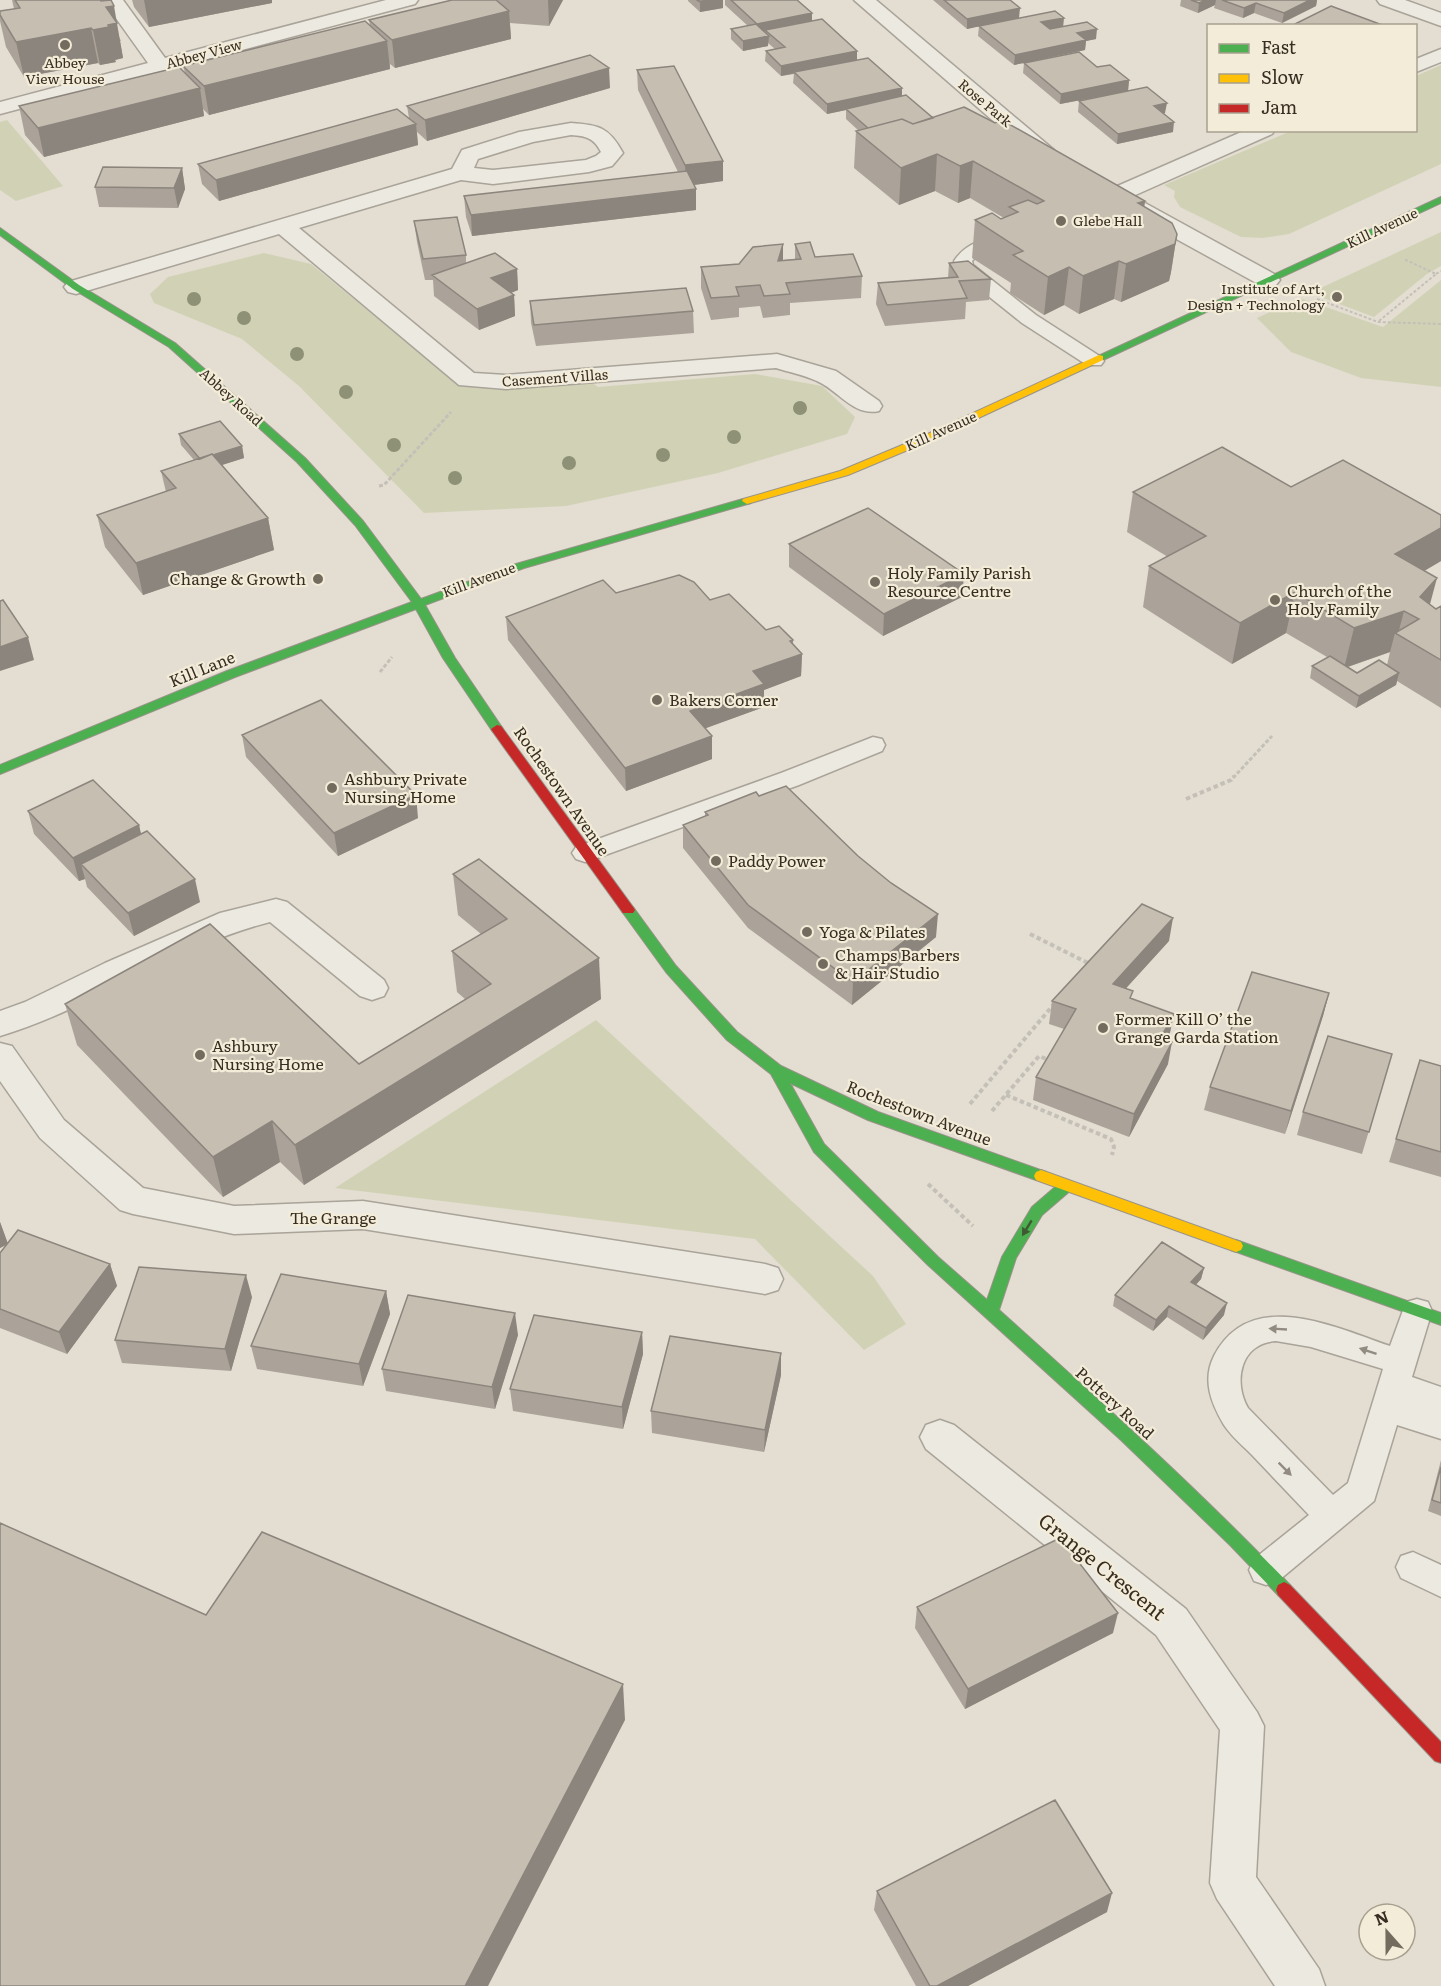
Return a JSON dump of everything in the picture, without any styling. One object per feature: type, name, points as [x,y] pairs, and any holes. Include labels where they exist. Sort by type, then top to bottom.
[{"type":"main road","name":"Kill Avenue","points":[[418,603],[536,560],[844,473],[923,440],[1441,200]]},
{"type":"main road","name":"Abbey Road","points":[[2,235],[76,287],[172,345],[301,460],[359,524],[418,603]]},
{"type":"main road","name":"Kill Lane","points":[[0,770],[231,674],[418,603]]},
{"type":"main road","name":"Rochestown Avenue","points":[[418,603],[461,676],[585,853],[689,991],[732,1036],[776,1070],[873,1116],[1429,1315]]},
{"type":"main road","name":"Pottery Road","points":[[776,1070],[819,1148],[905,1234],[1127,1435],[1266,1570],[1441,1755]]},
{"type":"main road","points":[[990,1313],[1009,1257],[1037,1211],[1066,1186]]},
{"type":"street","points":[[113,0],[161,66]]},
{"type":"street","name":"Abbey View","points":[[0,108],[408,0]]},
{"type":"street","name":"Rose Park","points":[[864,0],[1048,157],[1067,168]]},
{"type":"street","points":[[1387,0],[1441,20]]},
{"type":"street","points":[[1417,66],[1441,55]]},
{"type":"street","points":[[76,287],[460,173],[494,177],[589,166],[604,161],[612,153],[606,138],[598,133],[586,129],[556,129],[470,155],[460,173]]},
{"type":"street","points":[[1114,196],[1260,132]]},
{"type":"street","points":[[1095,184],[1268,280]]},
{"type":"street","name":"Casement Villas","points":[[284,226],[468,380],[506,382],[777,361],[827,376],[870,406]]},
{"type":"street","points":[[0,1024],[37,1011],[117,971],[231,921],[276,910],[372,987]]},
{"type":"street","name":"The Grange","points":[[0,1055],[52,1129],[133,1200],[234,1220],[363,1215],[765,1279]]},
{"type":"street","name":"Grange Crescent","points":[[940,1437],[1171,1622],[1242,1726],[1233,1883],[1302,1986]]},
{"type":"lane","points":[[1002,246],[994,242],[976,249],[963,261],[964,267],[1029,319],[1094,361]]},
{"type":"lane","points":[[585,853],[790,779],[873,745]]},
{"type":"lane","points":[[1266,1570],[1362,1491],[1394,1385],[1429,1315]]},
{"type":"lane","points":[[1332,1516],[1237,1418],[1226,1399],[1222,1381],[1229,1359],[1243,1340],[1264,1329],[1282,1328],[1335,1340],[1394,1385],[1441,1425]]},
{"type":"lane","points":[[1394,1385],[1441,1400]]},
{"type":"path","points":[[1395,254],[1436,274]]},
{"type":"path","points":[[1378,322],[1441,271]]},
{"type":"path","points":[[1315,299],[1378,322],[1441,324]]},
{"type":"path","points":[[338,501],[384,485],[480,381]]},
{"type":"path","points":[[380,672],[393,656]]},
{"type":"path","points":[[1186,800],[1231,780],[1272,736]]},
{"type":"path","points":[[1030,934],[1089,962],[1082,971]]},
{"type":"path","points":[[968,1106],[1059,998]]},
{"type":"path","points":[[988,1115],[1039,1056],[1054,1063]]},
{"type":"path","points":[[1006,1095],[1111,1139]]},
{"type":"path","points":[[926,1182],[975,1227]]},
{"type":"green space","points":[[1441,65],[1441,164],[1289,234],[1263,238],[1241,237],[1180,207],[1174,197],[1175,191],[1164,185],[1289,132],[1417,132],[1417,76]]},
{"type":"green space","points":[[7,120],[63,186],[16,201],[0,190],[0,122]]},
{"type":"green space","points":[[1441,232],[1441,266],[1427,274],[1374,317],[1310,293]]},
{"type":"green space","points":[[264,253],[311,264],[458,384],[497,390],[590,381],[598,387],[755,374],[822,386],[855,417],[847,434],[718,473],[566,506],[424,513],[299,386],[242,339],[154,303],[150,294],[168,277]]},
{"type":"green space","points":[[1441,280],[1441,387],[1361,378],[1291,352],[1257,318],[1300,298],[1383,327]]},
{"type":"green space","points":[[596,1020],[873,1276],[906,1324],[864,1350],[755,1239],[335,1188]]},
{"type":"building","points":[[15,0],[111,0],[114,6],[106,7],[117,23],[108,25],[109,27],[93,30],[91,28],[16,42],[0,15],[0,11],[20,8]]},
{"type":"building","points":[[452,0],[496,0],[509,11],[392,40],[369,20]]},
{"type":"building","points":[[731,0],[797,0],[812,13],[757,24]]},
{"type":"building","points":[[944,0],[1010,0],[1020,8],[967,19]]},
{"type":"building","points":[[1222,0],[1310,0],[1284,13],[1256,3],[1244,8]]},
{"type":"building","points":[[1331,6],[1380,24],[1295,24]]},
{"type":"building","points":[[1055,11],[1064,18],[1041,22],[1050,29],[1087,22],[1097,29],[1077,33],[1086,40],[1015,55],[979,26]]},
{"type":"building","points":[[822,19],[857,51],[781,66],[766,51],[785,47],[765,30]]},
{"type":"building","points":[[365,21],[387,41],[204,86],[183,66]]},
{"type":"building","points":[[756,24],[769,36],[743,41],[731,29]]},
{"type":"building","points":[[1079,52],[1097,67],[1110,65],[1129,80],[1061,94],[1024,63]]},
{"type":"building","points":[[590,55],[609,68],[425,120],[407,106]]},
{"type":"building","points":[[868,58],[902,88],[827,104],[794,72]]},
{"type":"building","points":[[674,66],[723,161],[685,165],[637,70]]},
{"type":"building","points":[[179,67],[200,88],[38,128],[19,106]]},
{"type":"building","points":[[1147,87],[1167,103],[1154,106],[1174,122],[1118,134],[1079,101]]},
{"type":"building","points":[[906,95],[933,118],[913,124],[902,119],[868,128],[846,109]]},
{"type":"building","points":[[964,107],[995,123],[1002,120],[1145,201],[1138,203],[1172,223],[1177,234],[1175,244],[1126,264],[1119,261],[1083,276],[1069,267],[1048,277],[1013,255],[1023,251],[975,220],[992,213],[1001,219],[1018,212],[1009,207],[1028,200],[1037,204],[1044,201],[973,161],[960,166],[937,154],[901,168],[856,131],[902,119],[913,124]]},
{"type":"building","points":[[397,109],[416,124],[216,180],[198,164]]},
{"type":"building","points":[[103,167],[182,168],[174,188],[95,187]]},
{"type":"building","points":[[687,171],[696,189],[471,215],[464,196]]},
{"type":"building","points":[[457,217],[466,255],[423,259],[414,221]]},
{"type":"building","points":[[810,242],[815,257],[853,254],[862,276],[786,283],[790,294],[764,296],[760,285],[736,287],[739,296],[711,298],[701,267],[739,264],[753,247],[783,244],[778,261],[801,259],[795,244]]},
{"type":"building","points":[[495,253],[517,269],[491,278],[514,295],[477,309],[432,275]]},
{"type":"building","points":[[968,261],[991,279],[959,281],[967,298],[887,305],[878,283],[958,277],[949,263]]},
{"type":"building","points":[[686,288],[693,311],[534,325],[530,301]]},
{"type":"building","points":[[220,421],[242,446],[200,459],[179,434]]},
{"type":"building","name":"Church of the Holy Family","points":[[1222,447],[1291,487],[1343,460],[1441,515],[1441,528],[1395,554],[1437,578],[1420,597],[1436,609],[1441,606],[1441,660],[1395,633],[1419,619],[1404,611],[1354,628],[1295,592],[1240,623],[1149,566],[1206,536],[1133,492]]},
{"type":"building","points":[[212,454],[268,518],[136,563],[97,515],[176,488],[161,471]]},
{"type":"building","name":"Holy Family Parish Resource Centre","points":[[868,508],[964,574],[884,614],[789,544]]},
{"type":"building","name":"Bakers Corner","points":[[679,575],[694,582],[710,600],[729,594],[766,630],[779,626],[793,640],[790,641],[802,654],[753,671],[764,684],[690,711],[712,736],[625,768],[506,617],[603,580],[616,593]]},
{"type":"building","points":[[3,600],[28,637],[0,647],[0,601]]},
{"type":"building","points":[[1330,656],[1357,673],[1379,660],[1399,673],[1359,696],[1312,666]]},
{"type":"building","name":"Ashbury Private Nursing Home","points":[[321,700],[416,795],[334,833],[242,735]]},
{"type":"building","points":[[93,780],[139,825],[73,858],[28,811]]},
{"type":"building","points":[[786,786],[858,856],[891,883],[938,914],[853,982],[748,905],[683,825],[708,815],[705,812],[756,792],[759,796]]},
{"type":"building","points":[[147,831],[195,879],[128,913],[81,864]]},
{"type":"building","points":[[479,859],[599,958],[295,1145],[272,1121],[213,1157],[65,1004],[210,924],[359,1064],[491,984],[452,951],[507,919],[453,874]]},
{"type":"building","name":"Former Kill O’ the Grange Garda Station","points":[[1142,904],[1173,918],[1113,984],[1133,991],[1130,998],[1174,1014],[1161,1037],[1172,1042],[1134,1114],[1036,1077],[1076,1009],[1052,1001]]},
{"type":"building","points":[[1252,972],[1329,993],[1291,1111],[1210,1087]]},
{"type":"building","points":[[1328,1036],[1392,1054],[1369,1132],[1303,1112]]},
{"type":"building","points":[[1420,1060],[1441,1066],[1441,1152],[1396,1139]]},
{"type":"building","points":[[18,1230],[110,1264],[59,1332],[0,1309],[0,1253]]},
{"type":"building","points":[[1162,1242],[1204,1268],[1191,1282],[1227,1303],[1206,1328],[1169,1306],[1156,1320],[1115,1295]]},
{"type":"building","points":[[139,1267],[246,1275],[225,1349],[115,1340]]},
{"type":"building","points":[[281,1274],[386,1291],[359,1364],[251,1346]]},
{"type":"building","points":[[408,1295],[515,1313],[492,1387],[382,1369]]},
{"type":"building","points":[[534,1315],[642,1332],[622,1407],[510,1389]]},
{"type":"building","points":[[670,1336],[781,1353],[765,1430],[651,1411]]},
{"type":"building","points":[[1441,1467],[1441,1503],[1432,1500]]},
{"type":"building","points":[[0,1523],[206,1615],[262,1532],[623,1684],[465,1986],[0,1986]]},
{"type":"building","points":[[1060,1538],[1118,1613],[968,1689],[917,1607]]},
{"type":"building","points":[[1055,1800],[1112,1893],[937,1986],[930,1986],[877,1891]]},
{"type":"traffic: fast","points":[[1099,358],[1441,200]]},
{"type":"traffic: fast","points":[[0,231],[76,287],[172,345],[301,460],[359,523],[418,603],[449,658],[497,729]]},
{"type":"traffic: fast","points":[[0,770],[231,674],[520,566],[747,501]]},
{"type":"traffic: fast","points":[[628,910],[671,969],[732,1036],[776,1070],[873,1116],[1041,1176]]},
{"type":"traffic: fast","points":[[776,1070],[819,1148],[933,1261],[1127,1435],[1236,1540],[1284,1590]]},
{"type":"traffic: fast","points":[[990,1313],[1009,1257],[1037,1211],[1066,1186]]},
{"type":"traffic: fast","points":[[1236,1246],[1441,1319]]},
{"type":"traffic: slow","points":[[747,501],[844,473],[923,440],[1099,358]]},
{"type":"traffic: slow","points":[[1041,1176],[1236,1246]]},
{"type":"traffic: jam","points":[[497,729],[628,910]]},
{"type":"traffic: jam","points":[[1284,1590],[1441,1755]]},
{"type":"place","name":"Abbey View House","points":[[65,45]]},
{"type":"place","name":"Glebe Hall","points":[[1061,221]]},
{"type":"place","name":"Institute of Art, Design + Technology","points":[[1337,297]]},
{"type":"place","name":"Change & Growth","points":[[318,579]]},
{"type":"place","name":"Holy Family Parish Resource Centre","points":[[875,582]]},
{"type":"place","name":"Church of the Holy Family","points":[[1275,600]]},
{"type":"place","name":"Bakers Corner","points":[[657,700]]},
{"type":"place","name":"Ashbury Private Nursing Home","points":[[332,788]]},
{"type":"place","name":"Paddy Power","points":[[716,861]]},
{"type":"place","name":"Yoga & Pilates","points":[[807,932]]},
{"type":"place","name":"Champs Barbers & Hair Studio","points":[[823,964]]},
{"type":"place","name":"Former Kill O’ the Grange Garda Station","points":[[1103,1028]]},
{"type":"place","name":"Ashbury Nursing Home","points":[[200,1055]]}]
